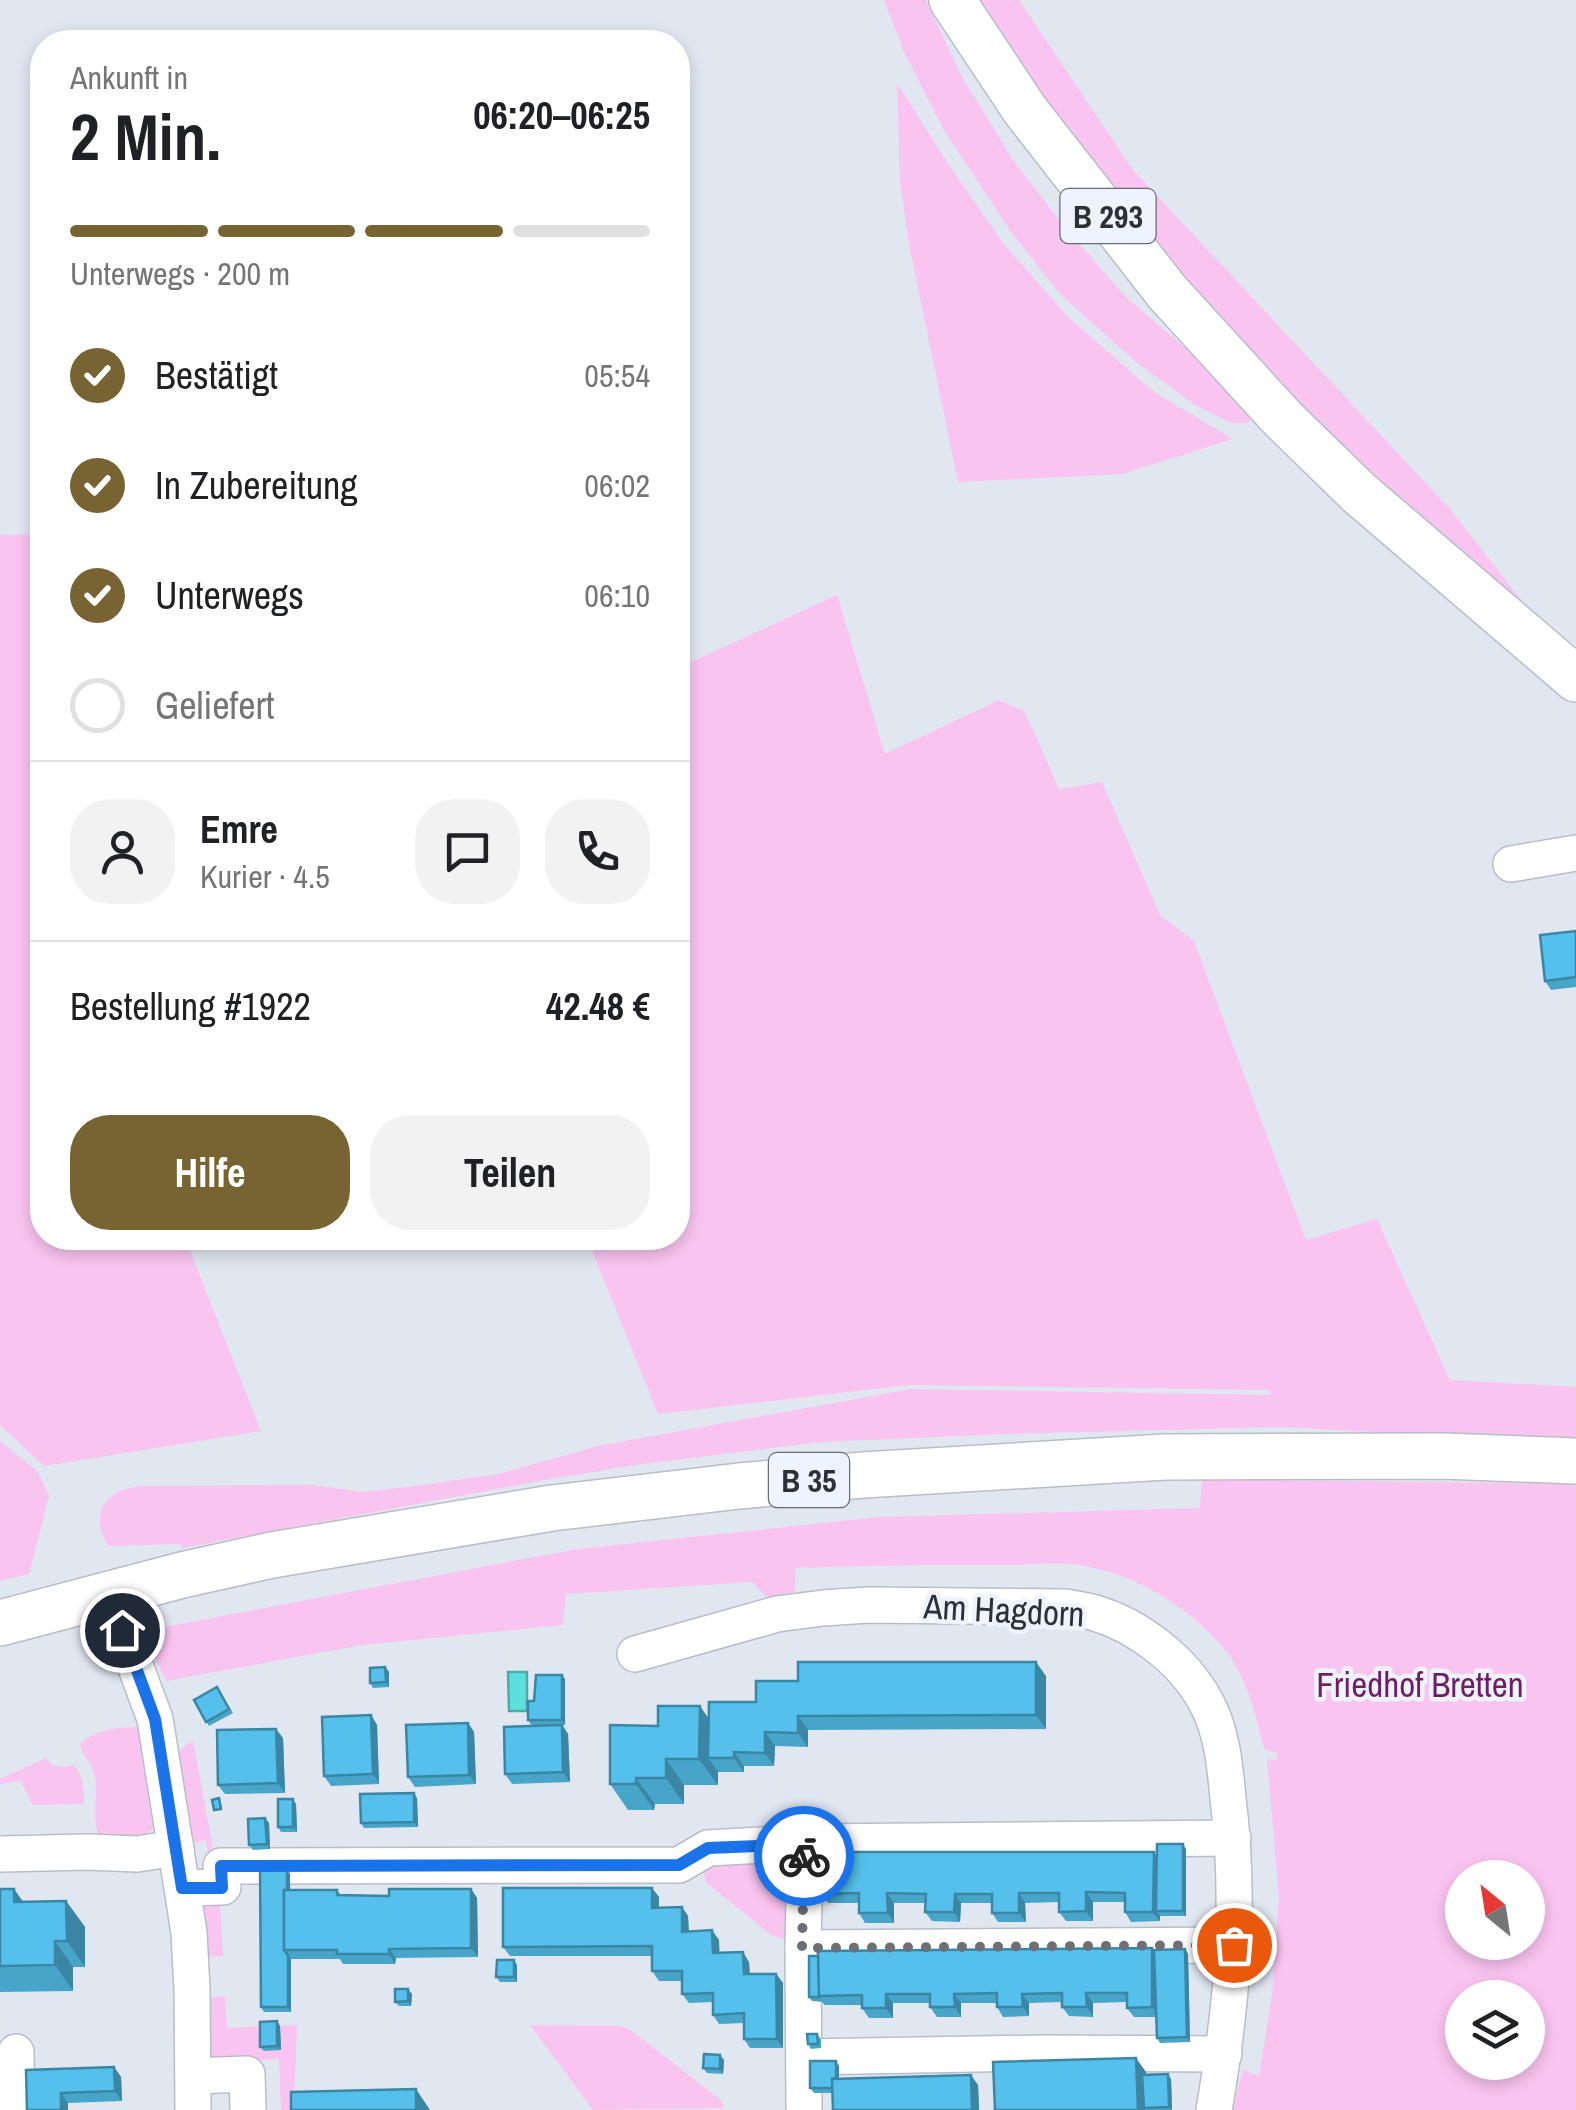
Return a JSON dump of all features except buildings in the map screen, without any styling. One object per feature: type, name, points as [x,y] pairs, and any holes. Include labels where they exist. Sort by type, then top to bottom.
[{"type":"main road","name":"B 293","points":[[952,0],[1025,110],[1168,292],[1283,418],[1359,494],[1576,679]]},
{"type":"main road","name":"B 35","points":[[16,1618],[182,1574],[272,1555],[552,1508],[864,1474],[1165,1458],[1444,1456],[1576,1460]]},
{"type":"street","points":[[1511,864],[1576,853]]},
{"type":"street","name":"Am Hagdorn","points":[[635,1654],[777,1614],[868,1605],[1065,1607],[1095,1612],[1130,1627],[1156,1645],[1182,1669],[1206,1702],[1223,1751],[1236,1891],[1224,2054],[1214,2110]]},
{"type":"street","points":[[122,1630],[155,1719],[176,1848],[189,1933],[193,2093],[247,2074],[248,2110]]},
{"type":"street","points":[[182,1888],[222,1888],[221,1866],[679,1865],[708,1848],[815,1842],[1233,1838]]},
{"type":"street","points":[[804,2110],[805,1844]]},
{"type":"street","points":[[0,1854],[137,1854],[176,1848]]},
{"type":"street","points":[[802,1948],[1234,1945]]},
{"type":"street","points":[[16,2052],[17,2110]]},
{"type":"street","points":[[804,2057],[1224,2054]]},
{"type":"green space","points":[[884,0],[926,0],[962,77],[1013,160],[1125,296],[1227,384],[1254,415],[1248,423],[1231,423],[1195,405],[1136,362],[1061,295],[1011,232],[945,132],[905,54]]},
{"type":"green space","points":[[972,0],[1019,0],[1133,170],[1451,510],[1531,613],[1314,430],[1084,160]]},
{"type":"green space","points":[[897,83],[1003,243],[1068,317],[1154,392],[1233,439],[1122,474],[958,482],[908,239],[900,181]]},
{"type":"green space","points":[[30,534],[30,1250],[190,1250],[261,1431],[44,1466],[0,1425],[0,535]]},
{"type":"green space","points":[[837,595],[885,754],[999,700],[1025,712],[1059,789],[1102,782],[1160,915],[1194,941],[1306,1240],[1377,1219],[1450,1380],[1576,1387],[1576,1437],[1471,1438],[1283,1427],[821,1442],[550,1479],[182,1548],[180,1544],[109,1546],[100,1526],[104,1505],[116,1493],[138,1486],[311,1485],[364,1492],[422,1485],[498,1474],[598,1446],[911,1389],[1271,1395],[1269,1390],[910,1385],[658,1414],[592,1250],[690,1250],[690,662]]},
{"type":"green space","points":[[0,1441],[37,1471],[49,1496],[29,1574],[0,1581]]},
{"type":"green space","name":"Friedhof Bretten","points":[[1202,1479],[1576,1484],[1576,2110],[1232,2110],[1243,2070],[1259,2076],[1272,1995],[1279,1898],[1267,1759],[1277,1760],[1277,1753],[1265,1750],[1240,1674],[1212,1636],[1163,1596],[1105,1571],[1057,1563],[796,1568],[795,1592],[767,1598],[752,1582],[566,1594],[563,1625],[362,1645],[166,1681],[143,1631],[577,1549],[880,1517],[1200,1508]]},
{"type":"green space","points":[[141,1727],[154,1828],[138,1840],[104,1844],[95,1819],[94,1773],[80,1744],[101,1732]]},
{"type":"green space","points":[[193,1740],[215,1859],[210,1860],[206,1840],[192,1843],[177,1753]]},
{"type":"green space","points":[[46,1758],[59,1767],[74,1765],[82,1779],[84,1804],[33,1805],[21,1781],[0,1784],[0,1779]]},
{"type":"green space","points":[[786,1854],[796,1863],[786,1940],[771,1935],[706,1882],[703,1868],[714,1855]]},
{"type":"green space","points":[[220,1906],[223,1956],[204,1957],[201,1907]]},
{"type":"green space","points":[[225,1996],[227,2028],[263,2026],[281,2050],[280,2026],[297,2025],[294,2099],[289,2110],[281,2110],[279,2059],[209,2064],[206,1998]]},
{"type":"green space","points":[[530,2025],[628,2028],[721,2100],[724,2108],[593,2110]]},
{"type":"water","points":[[508,1672],[527,1672],[527,1711],[509,1711]]},
{"type":"way so far","points":[[804,1856],[802,1948],[1234,1945]]},
{"type":"route","points":[[122,1630],[155,1719],[182,1888],[222,1888],[221,1866],[679,1865],[708,1848],[805,1844],[804,1856]]}]
